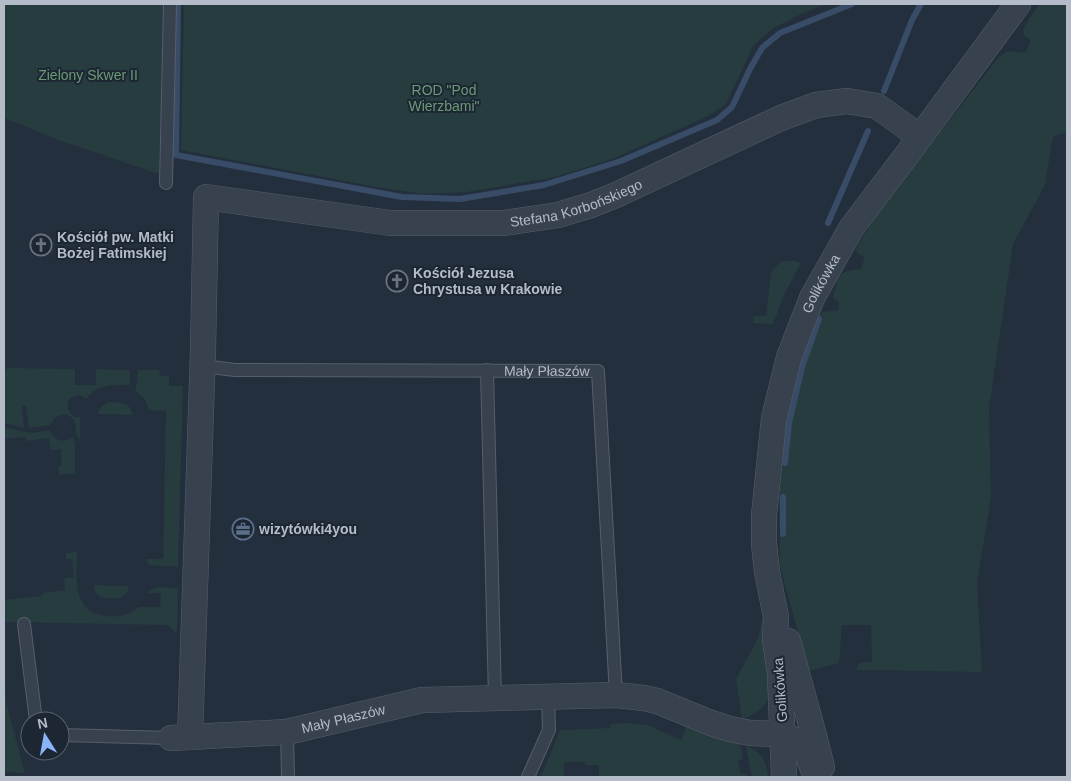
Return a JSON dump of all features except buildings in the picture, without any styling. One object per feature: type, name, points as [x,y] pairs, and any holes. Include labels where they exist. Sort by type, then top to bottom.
[{"type":"street","name":"Golikówka","points":[[784,777],[780,674],[775,640],[776,617],[767,572],[764,544],[764,515],[774,418],[790,357],[812,298],[852,227],[1018,4]]},
{"type":"street","name":"Stefana Korbońskiego","points":[[202,366],[206,197],[390,223],[504,223],[558,216],[590,205],[616,195],[781,118],[816,105],[846,101],[877,106],[920,137]]},
{"type":"street","points":[[181,737],[202,366]]},
{"type":"street","name":"Golikówka","points":[[776,617],[787,635],[822,766],[822,777]]},
{"type":"street","name":"Golikówka","points":[[782,734],[796,711],[802,690]]},
{"type":"street","name":"Mały Płaszów","points":[[181,737],[287,732],[422,700],[616,695],[657,701],[730,729],[750,733],[782,734]]},
{"type":"street","name":"Golikówka","points":[[782,734],[797,741],[802,747],[807,754],[816,777]]},
{"type":"lane","points":[[166,183],[170,4]]},
{"type":"lane","name":"Mały Płaszów","points":[[202,366],[235,370],[598,372],[616,695]]},
{"type":"lane","points":[[487,370],[495,698]]},
{"type":"lane","points":[[24,624],[35,711]]},
{"type":"lane","points":[[528,777],[549,730],[548,696]]},
{"type":"lane","points":[[287,732],[288,777]]},
{"type":"lane","points":[[70,735],[181,737]]},
{"type":"green space","name":"Zielony Skwer II","points":[[4,4],[164,4],[159,174],[61,141],[4,118]]},
{"type":"green space","name":"ROD \"Pod Wierzbami\"","points":[[184,4],[827,4],[803,13],[772,29],[753,46],[726,104],[708,116],[615,158],[555,177],[467,192],[425,194],[376,187],[181,150]]},
{"type":"green space","points":[[1039,4],[1067,4],[1067,132],[1053,137],[1045,185],[1013,244],[989,408],[991,497],[977,582],[982,672],[856,670],[859,663],[872,662],[871,625],[842,625],[839,663],[809,671],[780,566],[779,500],[786,424],[799,368],[817,316],[824,312],[838,310],[839,302],[833,296],[841,275],[847,271],[861,269],[865,257],[857,253],[856,248],[879,210],[999,57],[1008,51],[1025,53],[1031,40],[1024,36],[1024,27]]},
{"type":"green space","points":[[783,261],[801,263],[784,295],[773,324],[753,323],[754,316],[766,316],[771,273]]},
{"type":"green space","points":[[8,368],[75,369],[75,385],[96,385],[96,369],[130,370],[130,385],[106,386],[95,390],[86,399],[77,395],[69,400],[68,410],[74,416],[80,417],[80,443],[75,433],[76,426],[74,421],[67,415],[58,416],[51,425],[30,428],[26,406],[22,406],[24,428],[4,423],[4,370]]},
{"type":"green space","points":[[138,370],[159,370],[160,376],[169,376],[169,386],[183,386],[178,567],[149,565],[146,559],[163,559],[166,411],[149,410],[144,398],[136,391]]},
{"type":"green space","points":[[109,402],[127,405],[133,415],[98,414],[99,409]]},
{"type":"green space","points":[[4,427],[34,433],[50,430],[54,437],[63,441],[73,437],[75,444],[75,473],[59,475],[58,466],[62,466],[61,449],[51,450],[49,438],[26,441],[25,437],[4,439]]},
{"type":"green space","points":[[77,552],[78,593],[87,608],[95,613],[107,616],[120,616],[132,612],[139,607],[160,607],[161,593],[147,593],[150,590],[178,588],[177,630],[175,632],[168,625],[4,622],[4,600],[42,596],[42,593],[65,590],[64,578],[74,577],[72,559],[66,559],[66,553]]},
{"type":"green space","points":[[94,585],[129,586],[123,596],[111,599],[99,596],[95,591]]},
{"type":"green space","points":[[763,613],[771,695],[766,704],[759,710],[742,719],[736,679],[759,635]]},
{"type":"green space","points":[[4,678],[7,707],[20,761],[22,761],[25,773],[4,772]]},
{"type":"green space","points":[[630,723],[648,725],[681,740],[687,726],[740,744],[743,759],[738,760],[741,774],[746,774],[747,777],[599,777],[599,765],[585,765],[585,762],[564,762],[564,777],[541,777],[560,730],[610,728],[610,724]]},
{"type":"green space","points":[[746,746],[756,751],[762,758],[768,777],[752,777]]},
{"type":"waterway","points":[[178,4],[176,155],[402,197],[460,199],[544,185],[621,161],[717,120],[732,107],[762,48],[780,33],[852,4]]},
{"type":"waterway","points":[[884,91],[912,20],[921,4]]},
{"type":"waterway","points":[[828,223],[868,131]]},
{"type":"waterway","points":[[785,463],[789,423],[802,367],[819,319]]},
{"type":"waterway","points":[[783,497],[783,534]]},
{"type":"place","name":"Kościół pw. Matki Bożej Fatimskiej","points":[[41,245]]},
{"type":"place","name":"Kościół Jezusa Chrystusa w Krakowie","points":[[397,281]]},
{"type":"place","name":"wizytówki4you","points":[[243,529]]}]
